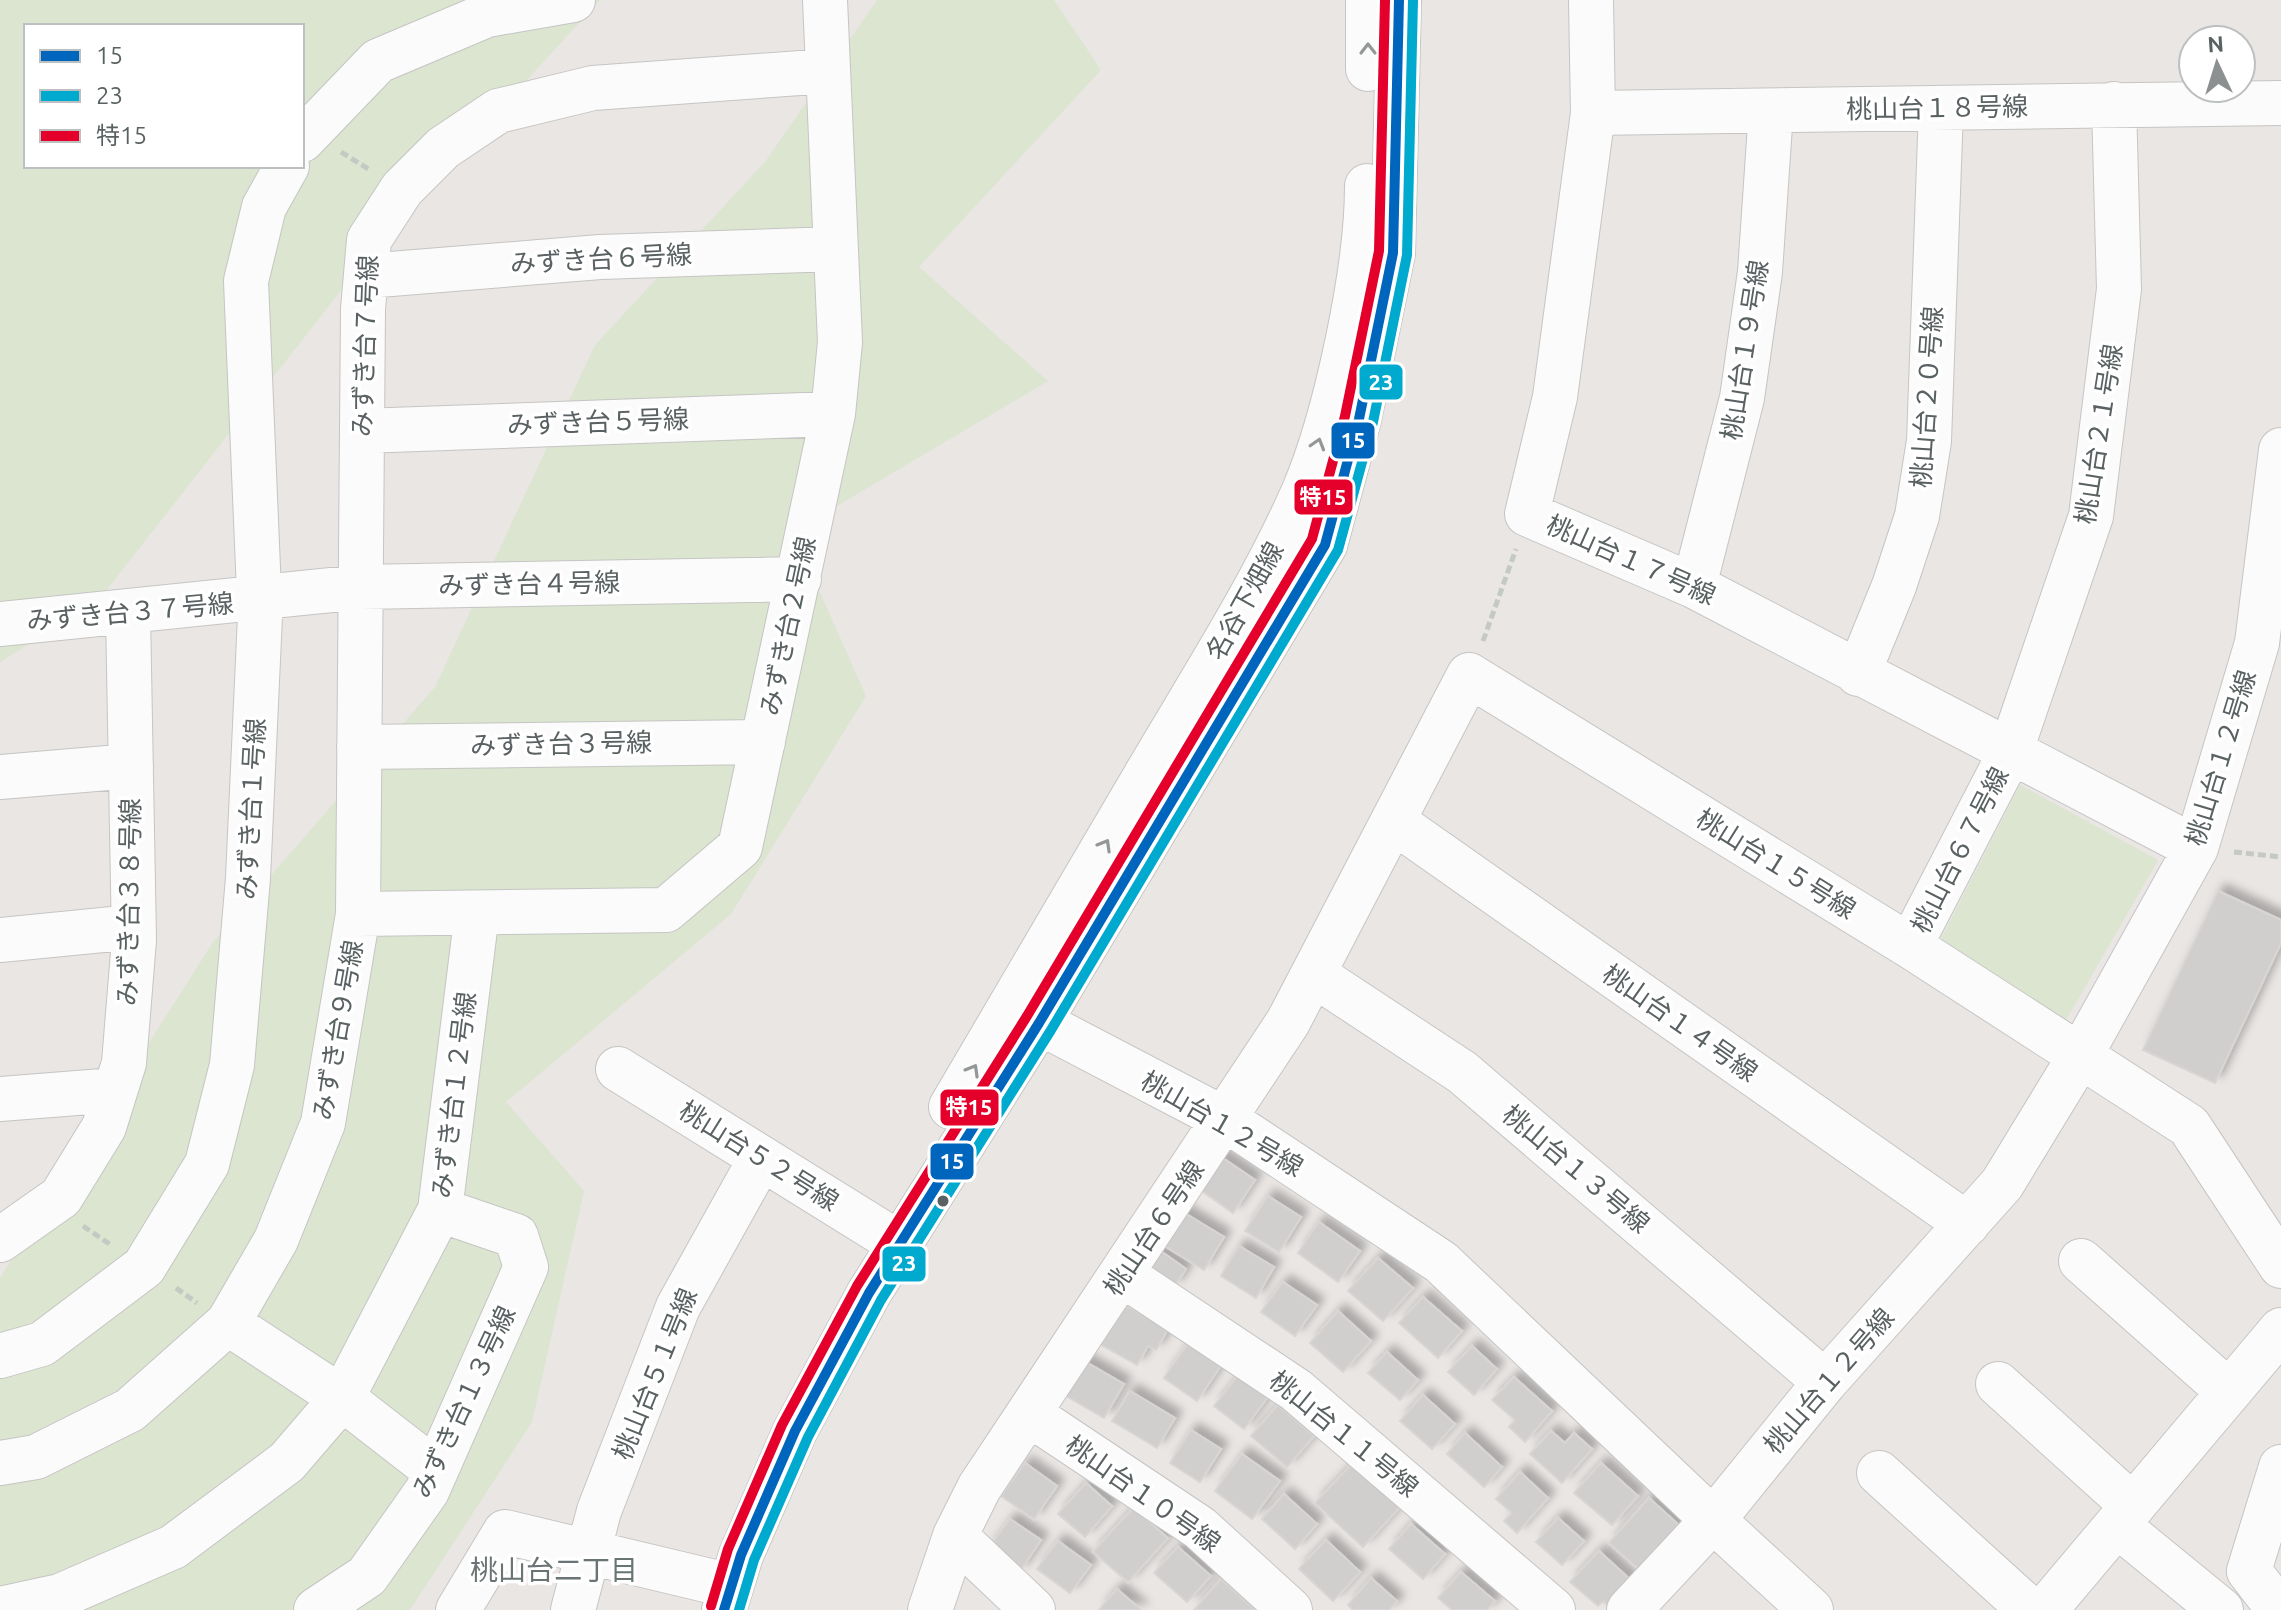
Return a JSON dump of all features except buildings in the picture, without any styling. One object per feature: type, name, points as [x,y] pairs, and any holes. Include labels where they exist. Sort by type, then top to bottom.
[{"type":"street","name":"みずき台１号線","points":[[304,141],[378,61],[487,15],[573,0]]},
{"type":"street","name":"みずき台２号線","points":[[358,914],[666,910],[740,847],[833,414],[840,342],[825,0]]},
{"type":"street","name":"名谷下畑線","points":[[1024,1015],[1248,601],[1304,491],[1332,399],[1367,217],[1368,0]]},
{"type":"street","name":"名谷下畑線","points":[[713,1596],[773,1412],[841,1289],[890,1237],[1024,1015],[1325,545],[1359,419],[1393,253],[1399,0]]},
{"type":"street","name":"桃山台１７号線","points":[[1591,0],[1593,113],[1555,397],[1527,514],[1694,586],[2196,848]]},
{"type":"street","name":"みずき台７号線","points":[[361,587],[362,431],[369,240],[402,189],[443,148],[498,111],[593,88],[828,71]]},
{"type":"street","name":"桃山台１８号線","points":[[1593,113],[2281,103]]},
{"type":"street","name":"桃山台２１号線","points":[[2010,753],[2091,516],[2119,289],[2114,104]]},
{"type":"street","name":"桃山台２０号線","points":[[1858,674],[1894,586],[1917,516],[1929,441],[1941,109]]},
{"type":"street","name":"桃山台１９号線","points":[[1694,586],[1742,398],[1760,272],[1771,111]]},
{"type":"street","name":"みずき台１号線","points":[[0,1356],[42,1344],[144,1267],[207,1164],[232,1065],[248,878],[259,600],[246,281],[264,207],[286,168]]},
{"type":"street","name":"みずき台６号線","points":[[366,276],[600,257],[836,249]]},
{"type":"street","name":"みずき台５号線","points":[[362,431],[833,414]]},
{"type":"street","name":"桃山台１２号線","points":[[1024,1015],[1226,1120],[1441,1262],[1713,1520],[1825,1382],[2002,1184],[2080,1056],[2196,848],[2257,643],[2281,450]]},
{"type":"street","name":"みずき台４号線","points":[[259,600],[361,587],[799,579]]},
{"type":"street","name":"みずき台９号線","points":[[0,1463],[36,1457],[130,1410],[228,1323],[276,1240],[323,1123],[358,914],[361,587]]},
{"type":"street","name":"みずき台３７号線","points":[[0,624],[259,600]]},
{"type":"street","name":"みずき台３８号線","points":[[0,1240],[52,1206],[104,1127],[124,1063],[133,927],[128,613]]},
{"type":"street","name":"桃山台６号線","points":[[930,1610],[955,1536],[979,1488],[1226,1120],[1288,1022],[1469,675]]},
{"type":"street","name":"桃山台１５号線","points":[[1469,675],[1910,946],[2189,1126],[2281,1266]]},
{"type":"street","name":"みずき台３号線","points":[[359,747],[763,742]]},
{"type":"street","name":"桃山台６７号線","points":[[1910,946],[2010,753]]},
{"type":"street","points":[[0,777],[131,766]]},
{"type":"street","name":"桃山台１４号線","points":[[1393,821],[1967,1224]]},
{"type":"street","name":"みずき台１２号線","points":[[0,1609],[60,1596],[173,1547],[287,1462],[342,1398],[440,1210],[477,913]]},
{"type":"street","points":[[0,940],[133,927]]},
{"type":"street","name":"桃山台１３号線","points":[[1313,974],[1462,1072],[1825,1382]]},
{"type":"street","name":"桃山台５２号線","points":[[618,1069],[890,1237]]},
{"type":"street","points":[[0,1099],[115,1090]]},
{"type":"street","name":"桃山台５１号線","points":[[573,1610],[599,1511],[678,1307],[761,1158]]},
{"type":"street","name":"みずき台１３号線","points":[[316,1610],[367,1576],[427,1491],[526,1267],[516,1236],[440,1210]]},
{"type":"street","points":[[2081,1261],[2229,1392]]},
{"type":"street","name":"桃山台１１号線","points":[[1123,1275],[1296,1390],[1553,1610]]},
{"type":"street","points":[[228,1323],[342,1398],[436,1471]]},
{"type":"street","points":[[2045,1610],[2281,1330]]},
{"type":"street","points":[[1998,1384],[2221,1610]]},
{"type":"street","name":"桃山台１０号線","points":[[1029,1414],[1200,1528],[1290,1610]]},
{"type":"street","points":[[2279,1610],[2249,1571],[2281,1467]]},
{"type":"street","points":[[1879,1473],[2030,1610]]},
{"type":"street","points":[[1629,1610],[1713,1520],[1811,1610]]},
{"type":"street","points":[[458,1610],[505,1532],[588,1555],[713,1596]]},
{"type":"street","points":[[955,1536],[1033,1610]]},
{"type":"path","points":[[304,148],[402,189]]},
{"type":"path","points":[[1469,675],[1527,514]]},
{"type":"path","points":[[2196,848],[2281,857]]},
{"type":"path","points":[[52,1206],[228,1323]]},
{"type":"green space","points":[[0,0],[600,0],[382,238],[98,601],[0,662]]},
{"type":"green space","points":[[877,0],[1054,0],[1101,70],[919,267],[1048,381],[793,532],[866,696],[731,914],[506,1102],[584,1191],[532,1422],[410,1610],[0,1610],[0,1278],[213,942],[435,687],[595,345],[765,162]]},
{"type":"green space","points":[[2020,785],[2158,860],[2065,1022],[1941,939]]},
{"type":"transit line","name":"特15","points":[[711,1606],[728,1549],[782,1425],[857,1286],[1027,1016],[1312,539],[1345,416],[1379,251],[1385,0]]},
{"type":"transit line","name":"15","points":[[724,1610],[741,1555],[795,1431],[869,1293],[1039,1023],[1325,545],[1359,419],[1393,253],[1399,0]]},
{"type":"transit line","name":"23","points":[[739,1610],[754,1560],[808,1437],[881,1300],[1051,1030],[1338,550],[1373,422],[1407,255],[1413,0]]},
{"type":"district","name":"桃山台二丁目","points":[[554,1570]]}]
